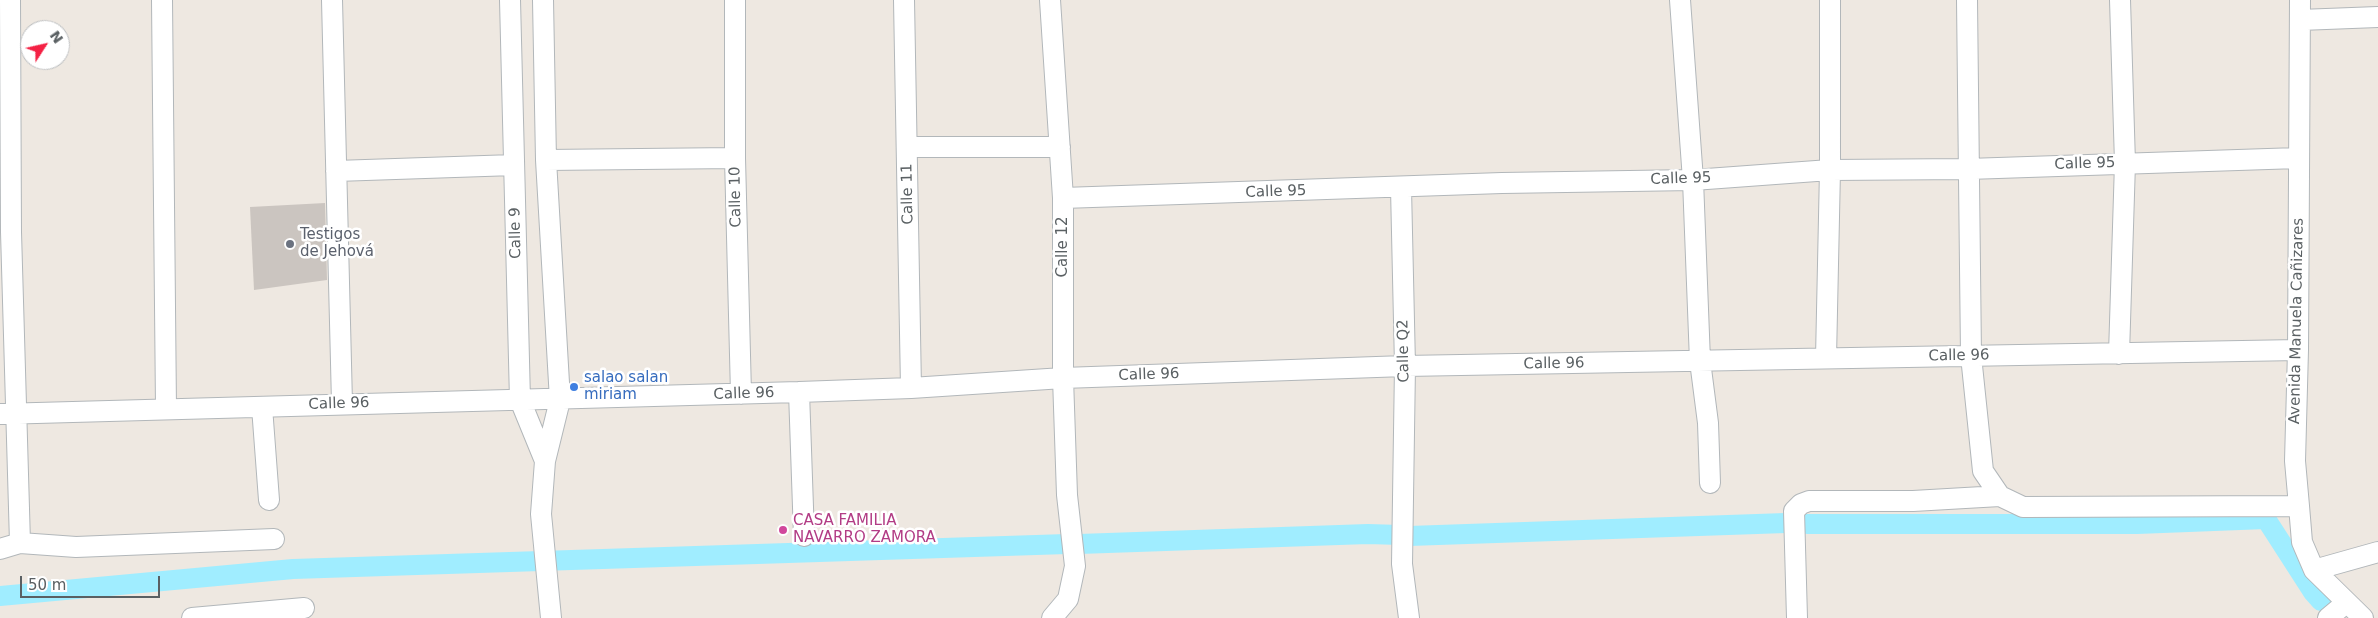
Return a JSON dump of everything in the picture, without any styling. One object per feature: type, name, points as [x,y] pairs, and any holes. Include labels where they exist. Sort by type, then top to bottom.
[{"type":"street","points":[[10,0],[5,232],[8,414],[20,543]]},
{"type":"street","points":[[162,0],[166,408]]},
{"type":"street","points":[[332,0],[342,403]]},
{"type":"street","name":"Calle 9","points":[[510,0],[520,400],[545,461]]},
{"type":"street","name":"Calle 9","points":[[543,0],[546,160],[560,400],[545,461],[541,514],[550,608]]},
{"type":"street","name":"Calle 10","points":[[735,0],[735,158],[741,394]]},
{"type":"street","name":"Calle 11","points":[[904,0],[911,388]]},
{"type":"street","name":"Calle 12","points":[[1050,0],[1063,198],[1063,378],[1067,495],[1075,566],[1068,599],[1052,618]]},
{"type":"street","points":[[1680,0],[1693,180],[1700,361],[1708,423],[1710,483]]},
{"type":"street","points":[[1826,358],[1830,170],[1830,0]]},
{"type":"street","points":[[1968,0],[1971,356],[1983,471],[2000,496]]},
{"type":"street","points":[[2119,354],[2125,163],[2120,0]]},
{"type":"street","name":"Avenida Manuela Cañizares","points":[[2300,0],[2298,350],[2295,461],[2302,542],[2314,570],[2363,618]]},
{"type":"street","points":[[2300,20],[2378,17]]},
{"type":"street","points":[[907,147],[1060,147]]},
{"type":"street","points":[[546,160],[735,158]]},
{"type":"street","name":"Calle 95","points":[[1063,198],[1401,188],[1502,183],[1693,180],[1830,170],[1968,169],[2298,158]]},
{"type":"street","points":[[336,171],[514,165]]},
{"type":"street","name":"Calle Q2","points":[[1401,188],[1405,366],[1402,564],[1409,618]]},
{"type":"street","name":"Calle 96","points":[[8,414],[342,403],[560,400],[741,394],[911,388],[1063,378],[1405,366],[2298,350]]},
{"type":"street","points":[[798,392],[804,536]]},
{"type":"street","points":[[262,407],[269,500]]},
{"type":"street","points":[[1797,618],[1794,511],[1801,504],[1809,500],[1913,502],[2000,496],[2023,507],[2299,506]]},
{"type":"street","points":[[0,550],[20,543],[76,548],[274,540]]},
{"type":"street","points":[[2314,570],[2378,552]]},
{"type":"street","points":[[2328,618],[2346,603]]},
{"type":"street","points":[[192,618],[304,608]]},
{"type":"building","name":"Testigos de Jehová","points":[[325,203],[327,280],[254,290],[250,207]]},
{"type":"waterway","points":[[1807,524],[2137,524],[2266,519],[2313,592],[2321,601]]},
{"type":"waterway","points":[[1409,536],[1786,523]]},
{"type":"waterway","points":[[1079,544],[1368,534],[1400,535]]},
{"type":"waterway","points":[[0,596],[293,569],[1067,544]]},
{"type":"place","name":"Testigos de Jehová","points":[[290,244]]},
{"type":"place","name":"salao salan miriam","points":[[574,387]]},
{"type":"place","name":"CASA FAMILIA NAVARRO ZAMORA","points":[[783,530]]}]
